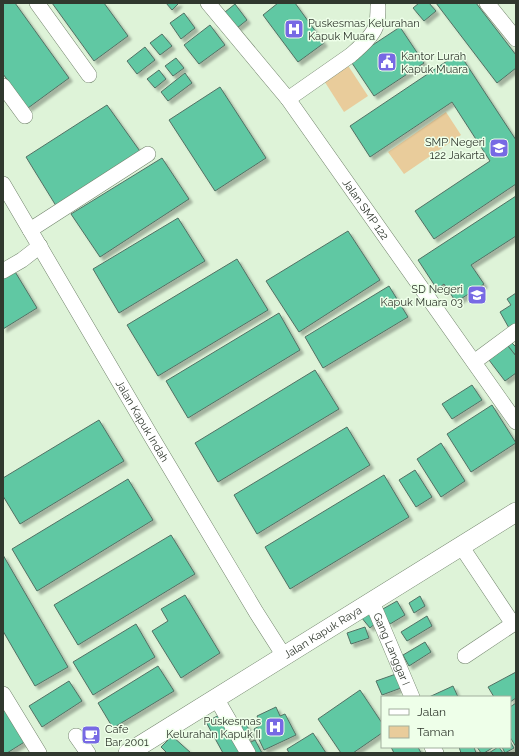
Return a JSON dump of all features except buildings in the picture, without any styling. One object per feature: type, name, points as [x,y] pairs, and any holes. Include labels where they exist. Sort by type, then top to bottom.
[{"type":"main road","name":"Jalan Kapuk Raya","points":[[128,753],[516,512]]},
{"type":"street","points":[[37,3],[89,75]]},
{"type":"street","name":"Jalan SMP 122","points":[[208,3],[288,99],[516,422]]},
{"type":"street","points":[[487,3],[516,39]]},
{"type":"street","points":[[288,99],[351,55],[360,46],[377,24],[378,6]]},
{"type":"street","points":[[3,86],[25,116]]},
{"type":"street","points":[[30,230],[148,154]]},
{"type":"street","name":"Jalan Kapuk Indah","points":[[3,184],[256,612],[284,656]]},
{"type":"street","points":[[3,271],[22,260],[40,246]]},
{"type":"street","points":[[474,362],[516,331]]},
{"type":"street","points":[[461,546],[513,624],[465,656]]},
{"type":"street","name":"Gang Langgar I","points":[[372,602],[412,696]]},
{"type":"street","points":[[3,694],[39,753]]},
{"type":"street","points":[[216,698],[248,753]]},
{"type":"street","points":[[76,736],[88,753]]},
{"type":"green space","points":[[345,61],[368,96],[344,112],[321,76]]},
{"type":"green space","points":[[446,112],[461,135],[404,174],[388,152]]},
{"type":"place","name":"Puskesmas Kelurahan Kapuk Muara","points":[[294,29]]},
{"type":"place","name":"Kantor Lurah Kapuk Muara","points":[[387,62]]},
{"type":"place","name":"SMP Negeri 122 Jakarta","points":[[499,148]]},
{"type":"place","name":"SD Negeri Kapuk Muara 03","points":[[477,295]]},
{"type":"place","name":"Puskesmas Kelurahan Kapuk II","points":[[275,727]]},
{"type":"place","name":"Cafe Bar 2001","points":[[91,735]]}]
